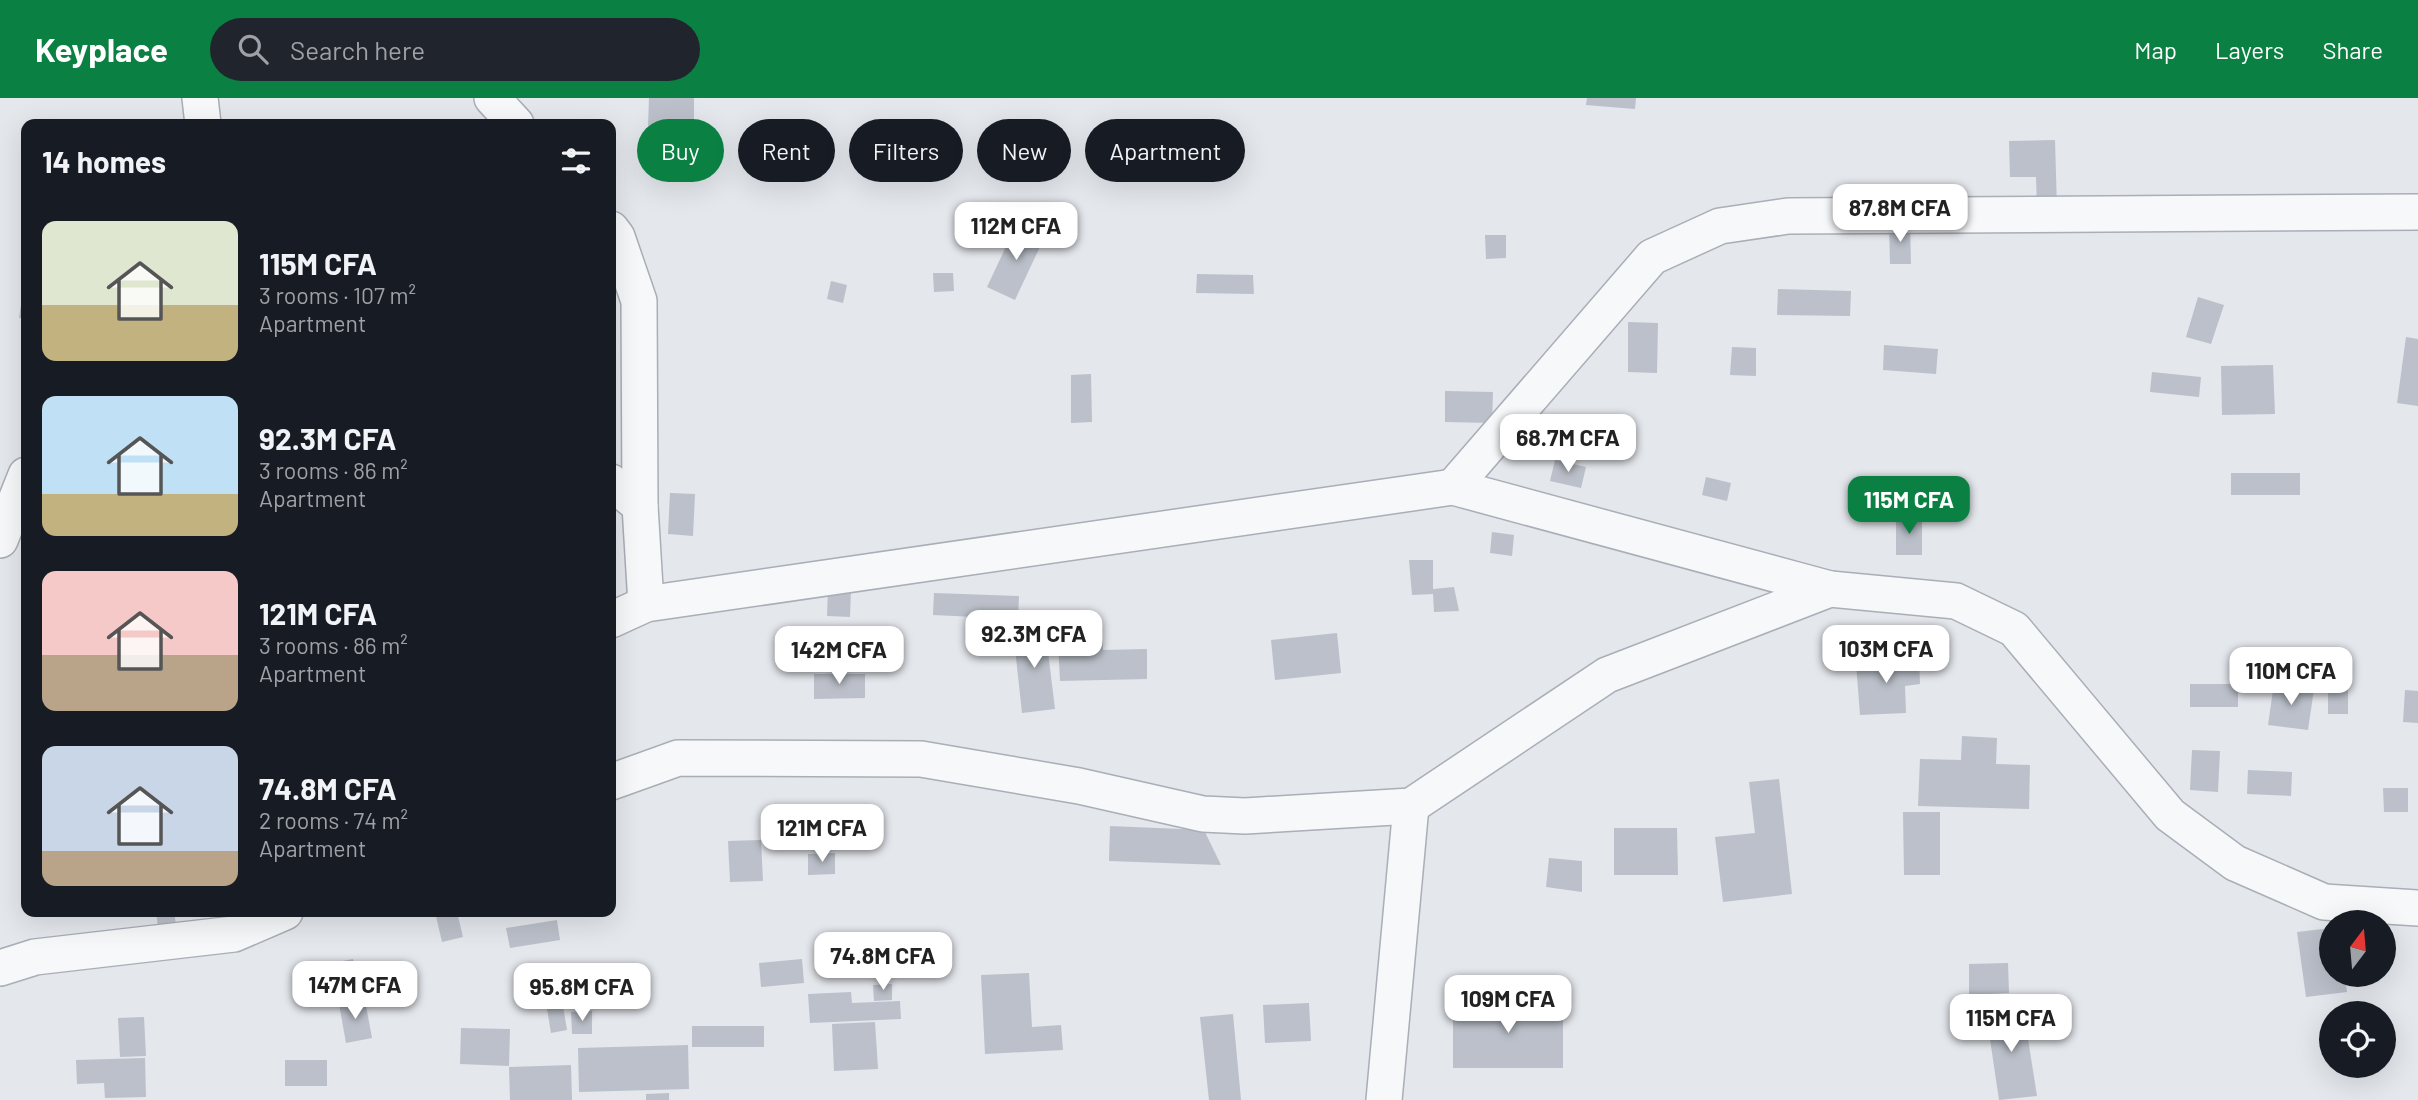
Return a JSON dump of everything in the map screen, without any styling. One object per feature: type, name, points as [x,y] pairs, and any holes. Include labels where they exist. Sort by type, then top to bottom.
[{"type":"street","points":[[200,98],[202,119]]},
{"type":"street","points":[[492,98],[511,119]]},
{"type":"street","points":[[1453,487],[1652,257],[1720,226],[1788,216],[2418,212]]},
{"type":"street","points":[[616,236],[639,300],[640,506],[646,604]]},
{"type":"street","points":[[616,486],[640,506]]},
{"type":"street","points":[[616,618],[646,604],[1453,487],[1830,589],[1956,601],[2014,629],[2170,815],[2235,863],[2324,902],[2418,908]]},
{"type":"street","points":[[0,540],[21,488]]},
{"type":"street","points":[[616,780],[678,758],[921,759],[1079,786],[1203,814],[1245,816],[1411,806],[1607,675],[1830,589]]},
{"type":"street","points":[[1384,1100],[1411,806]]},
{"type":"street","points":[[0,968],[35,957],[234,934],[273,917]]},
{"type":"building","points":[[649,98],[694,98],[694,119],[648,119]]},
{"type":"building","points":[[1587,98],[1636,98],[1635,109],[1586,105]]},
{"type":"building","points":[[2055,140],[2057,209],[2037,210],[2036,177],[2010,177],[2009,141]]},
{"type":"building","points":[[1017,223],[1045,236],[1015,300],[987,287]]},
{"type":"building","points":[[1889,224],[1910,224],[1911,264],[1890,264]]},
{"type":"building","points":[[1485,235],[1506,235],[1506,258],[1486,259]]},
{"type":"building","points":[[933,273],[953,273],[954,291],[934,292]]},
{"type":"building","points":[[1197,274],[1253,275],[1254,294],[1196,293]]},
{"type":"building","points":[[831,281],[847,285],[843,303],[827,299]]},
{"type":"building","points":[[1778,289],[1851,291],[1850,316],[1777,315]]},
{"type":"building","points":[[2198,297],[2224,305],[2211,344],[2186,337]]},
{"type":"building","points":[[1628,322],[1658,323],[1657,373],[1628,372]]},
{"type":"building","points":[[2406,337],[2418,339],[2418,406],[2397,403]]},
{"type":"building","points":[[1884,345],[1938,349],[1936,374],[1883,370]]},
{"type":"building","points":[[1732,347],[1756,348],[1756,376],[1730,375]]},
{"type":"building","points":[[2273,365],[2275,414],[2222,415],[2221,366]]},
{"type":"building","points":[[2152,372],[2201,377],[2199,397],[2150,392]]},
{"type":"building","points":[[1091,374],[1092,422],[1071,423],[1071,375]]},
{"type":"building","points":[[1445,391],[1493,392],[1492,423],[1445,422]]},
{"type":"building","points":[[1555,460],[1586,467],[1581,488],[1550,481]]},
{"type":"building","points":[[2231,473],[2300,473],[2300,495],[2231,495]]},
{"type":"building","points":[[1706,477],[1731,483],[1727,501],[1702,495]]},
{"type":"building","points":[[670,493],[695,494],[693,536],[668,534]]},
{"type":"building","points":[[1922,517],[1922,555],[1896,555],[1896,518]]},
{"type":"building","points":[[1492,532],[1514,535],[1512,556],[1490,553]]},
{"type":"building","points":[[1409,560],[1433,560],[1433,589],[1454,587],[1459,611],[1434,612],[1433,594],[1412,595]]},
{"type":"building","points":[[828,589],[851,590],[850,617],[827,616]]},
{"type":"building","points":[[934,593],[1019,596],[1018,619],[933,615]]},
{"type":"building","points":[[1045,627],[1055,709],[1022,713],[1013,630]]},
{"type":"building","points":[[1337,633],[1341,673],[1275,680],[1271,640]]},
{"type":"building","points":[[1103,641],[1103,650],[1147,649],[1147,679],[1060,681],[1058,642]]},
{"type":"building","points":[[1919,659],[1920,684],[1905,686],[1906,713],[1860,715],[1856,663]]},
{"type":"building","points":[[814,674],[865,674],[865,698],[814,699]]},
{"type":"building","points":[[2274,683],[2314,689],[2308,730],[2268,725]]},
{"type":"building","points":[[2190,684],[2238,684],[2238,707],[2190,707]]},
{"type":"building","points":[[2328,690],[2348,690],[2348,714],[2328,714]]},
{"type":"building","points":[[2405,690],[2418,691],[2418,723],[2403,722]]},
{"type":"building","points":[[1962,736],[1997,738],[1996,764],[2030,765],[2029,809],[1918,806],[1920,759],[1961,760]]},
{"type":"building","points":[[2192,750],[2220,751],[2218,792],[2190,790]]},
{"type":"building","points":[[2248,770],[2292,772],[2291,796],[2247,794]]},
{"type":"building","points":[[1779,779],[1792,894],[1723,902],[1715,837],[1755,833],[1749,782]]},
{"type":"building","points":[[2383,788],[2408,788],[2408,812],[2384,812]]},
{"type":"building","points":[[820,807],[822,834],[783,837],[782,809]]},
{"type":"building","points":[[1903,812],[1940,812],[1940,875],[1904,875]]},
{"type":"building","points":[[1110,826],[1204,830],[1221,865],[1109,861]]},
{"type":"building","points":[[1614,828],[1677,828],[1678,875],[1614,875]]},
{"type":"building","points":[[761,840],[763,881],[730,882],[728,841]]},
{"type":"building","points":[[835,853],[835,874],[808,875],[808,854]]},
{"type":"building","points":[[1549,858],[1582,861],[1582,892],[1546,887]]},
{"type":"building","points":[[157,917],[175,917],[177,931],[159,934]]},
{"type":"building","points":[[436,917],[458,917],[463,937],[442,942]]},
{"type":"building","points":[[557,920],[560,940],[510,948],[506,928]]},
{"type":"building","points":[[2319,929],[2319,987],[2346,987],[2347,992],[2306,997],[2297,932]]},
{"type":"building","points":[[353,959],[357,980],[317,988],[312,967]]},
{"type":"building","points":[[802,959],[804,983],[761,987],[759,963]]},
{"type":"building","points":[[2008,963],[2009,993],[1969,995],[1969,964]]},
{"type":"building","points":[[1029,973],[1032,1027],[1061,1025],[1063,1050],[985,1054],[981,975]]},
{"type":"building","points":[[558,976],[567,1030],[551,1033],[542,979]]},
{"type":"building","points":[[892,984],[892,1000],[874,1001],[873,985]]},
{"type":"building","points":[[851,992],[852,1003],[900,1001],[901,1019],[810,1023],[808,994]]},
{"type":"building","points":[[365,1000],[372,1038],[346,1043],[339,1004]]},
{"type":"building","points":[[1453,1002],[1563,1002],[1563,1068],[1453,1068]]},
{"type":"building","points":[[1309,1003],[1311,1041],[1265,1043],[1263,1005]]},
{"type":"building","points":[[2023,1007],[2037,1096],[1999,1100],[1986,1012]]},
{"type":"building","points":[[592,1011],[592,1034],[572,1034],[571,1012]]},
{"type":"building","points":[[1233,1014],[1241,1100],[1209,1100],[1200,1017]]},
{"type":"building","points":[[144,1017],[146,1056],[120,1057],[118,1018]]},
{"type":"building","points":[[875,1022],[878,1069],[834,1071],[832,1024]]},
{"type":"building","points":[[692,1026],[764,1026],[764,1047],[692,1047]]},
{"type":"building","points":[[461,1028],[510,1029],[509,1066],[460,1064]]},
{"type":"building","points":[[688,1045],[689,1089],[579,1092],[578,1048]]},
{"type":"building","points":[[145,1058],[146,1097],[105,1098],[104,1083],[77,1084],[76,1060]]},
{"type":"building","points":[[285,1060],[327,1060],[327,1086],[285,1086]]},
{"type":"building","points":[[571,1065],[572,1100],[510,1100],[509,1067]]},
{"type":"building","points":[[669,1093],[669,1100],[646,1100],[646,1094]]}]
